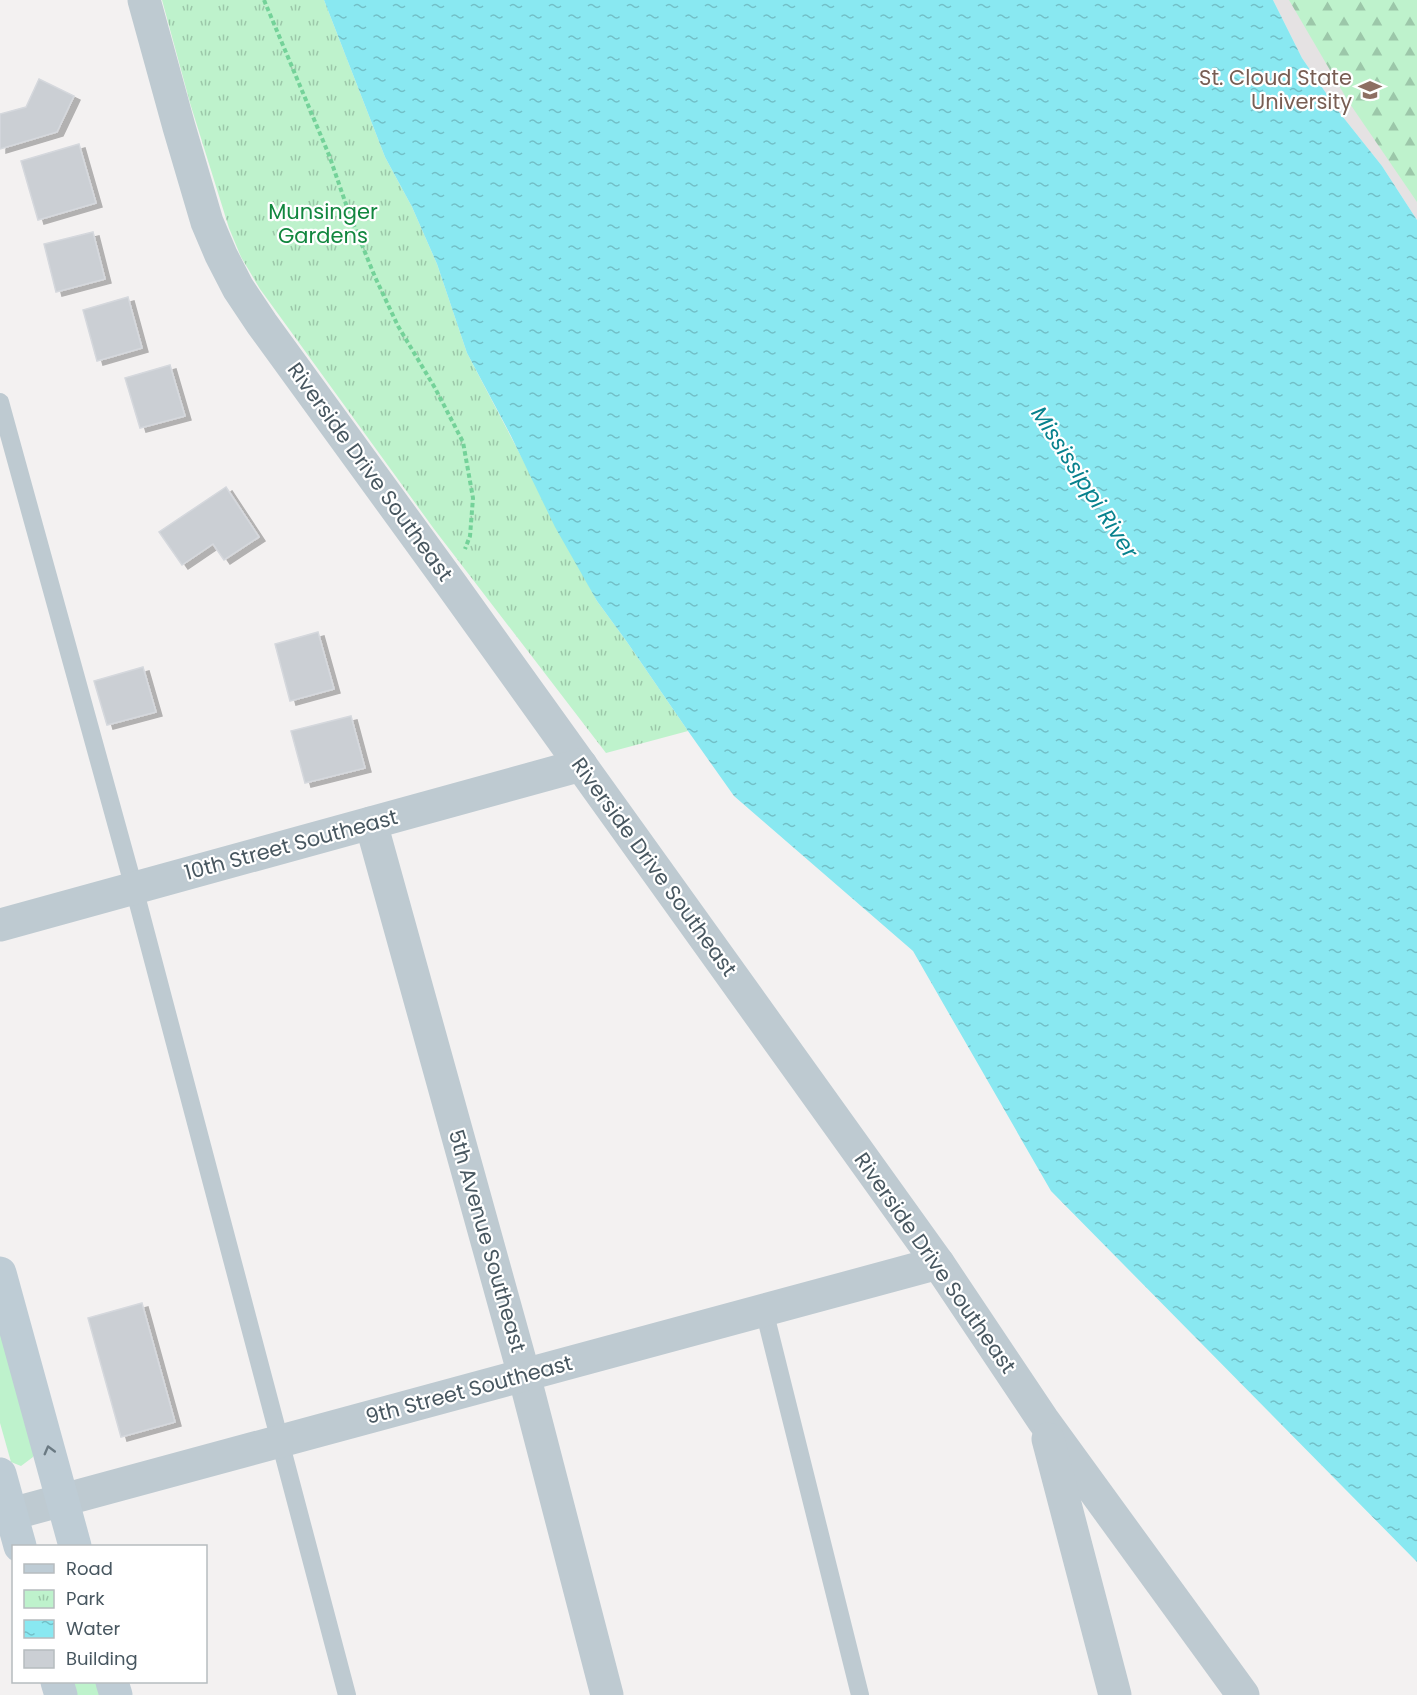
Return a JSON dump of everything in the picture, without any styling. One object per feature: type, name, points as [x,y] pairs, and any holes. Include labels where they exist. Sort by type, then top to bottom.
[{"type":"street","name":"Riverside Drive Southeast","points":[[144,0],[207,222],[234,280],[262,324],[452,584],[938,1263],[1043,1420],[1243,1695]]},
{"type":"street","name":"10th Street Southeast","points":[[0,925],[581,765]]},
{"type":"street","name":"5th Avenue Southeast","points":[[371,823],[524,1375],[607,1695]]},
{"type":"street","name":"9th Street Southeast","points":[[5,1516],[938,1263]]},
{"type":"street","points":[[0,1273],[75,1545]]},
{"type":"street","points":[[1043,1420],[1115,1695]]},
{"type":"street","points":[[0,1474],[5,1516],[20,1545]]},
{"type":"lane","points":[[0,402],[134,888],[347,1695]]},
{"type":"lane","points":[[764,1310],[860,1695]]},
{"type":"path","points":[[264,0],[325,146],[375,277],[398,326],[435,388],[463,442],[473,498],[472,517],[470,536],[452,584]]},
{"type":"shaded area","name":"St. Cloud State University","points":[[1273,0],[1417,0],[1417,220],[1382,166],[1339,112],[1302,58]]},
{"type":"green space","name":"Munsinger Gardens","points":[[162,0],[324,0],[385,157],[412,207],[437,264],[467,353],[597,601],[688,731],[606,753],[434,529],[260,289],[241,257],[229,228],[190,103]]},
{"type":"green space","name":"St. Cloud State University","points":[[1289,0],[1417,0],[1417,202],[1348,101]]},
{"type":"green space","points":[[0,1327],[34,1450],[33,1457],[21,1466],[11,1462],[0,1423]]},
{"type":"green space","points":[[71,1683],[96,1683],[100,1695],[75,1695]]},
{"type":"water","name":"Mississippi River","points":[[324,0],[1273,0],[1302,58],[1339,112],[1382,166],[1417,220],[1417,1562],[1051,1191],[913,951],[734,796],[597,601],[555,527],[511,436],[467,353],[437,264],[412,207],[385,157]]},
{"type":"building","points":[[39,79],[74,96],[57,132],[0,149],[0,114],[26,107]]},
{"type":"building","points":[[79,144],[96,203],[38,220],[21,161]]},
{"type":"building","points":[[93,232],[105,279],[56,292],[44,244]]},
{"type":"building","points":[[128,297],[142,348],[97,361],[83,310]]},
{"type":"building","points":[[170,365],[185,416],[140,428],[125,378]]},
{"type":"building","points":[[226,487],[259,537],[224,560],[213,544],[182,565],[159,532]]},
{"type":"building","points":[[318,632],[334,689],[290,701],[275,644]]},
{"type":"building","points":[[143,667],[156,712],[107,725],[94,681]]},
{"type":"building","points":[[351,716],[365,768],[305,783],[291,731]]},
{"type":"building","points":[[142,1303],[175,1422],[121,1437],[88,1318]]},
{"type":"place","name":"St. Cloud State University","points":[[1370,90]]}]
